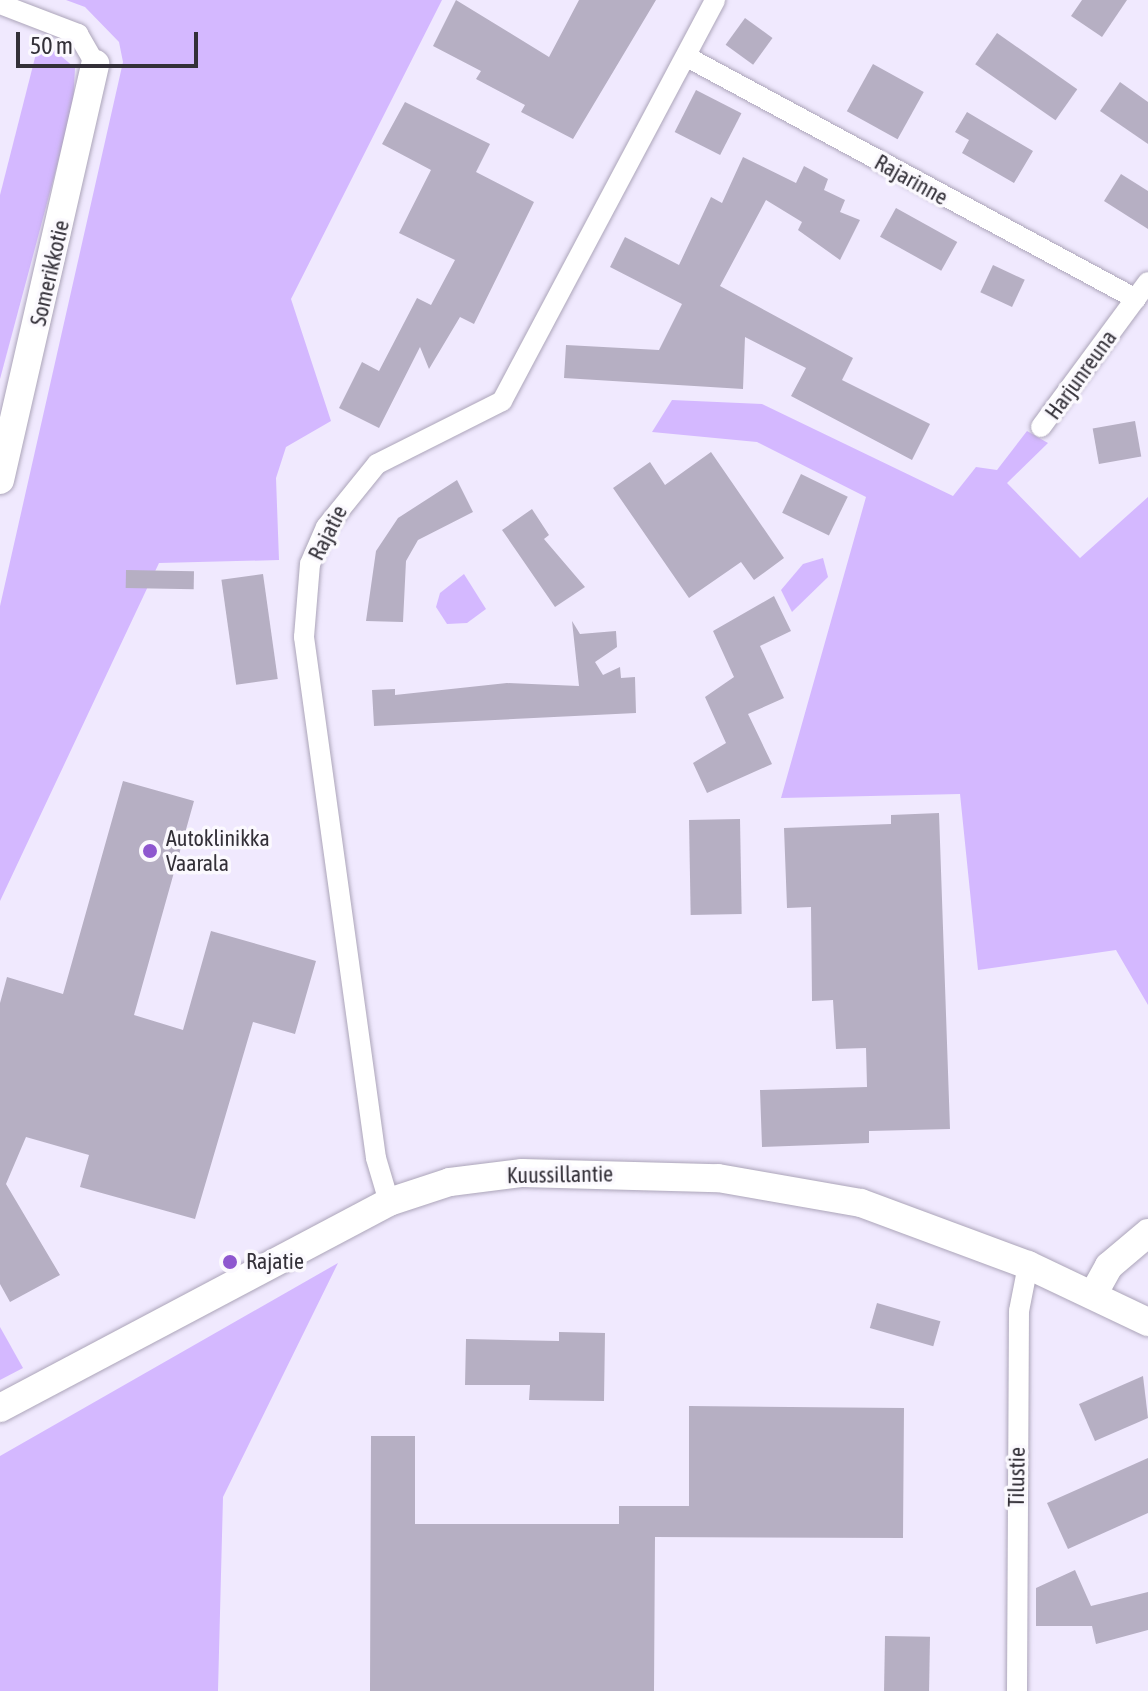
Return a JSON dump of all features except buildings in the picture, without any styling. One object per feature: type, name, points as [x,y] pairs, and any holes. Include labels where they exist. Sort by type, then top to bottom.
[{"type":"main road","name":"Somerikkotie","points":[[0,480],[95,64]]},
{"type":"main road","name":"Kuussillantie","points":[[0,1408],[389,1202],[450,1182],[522,1173],[718,1178],[861,1203],[1028,1265],[1094,1293],[1148,1322]]},
{"type":"main road","points":[[1094,1293],[1109,1266],[1148,1233]]},
{"type":"street","name":"Rajatie","points":[[389,1202],[376,1158],[304,637],[310,564],[326,527],[377,464],[502,401],[715,0]]},
{"type":"street","points":[[0,4],[78,34],[95,64]]},
{"type":"street","name":"Rajarinne","points":[[687,57],[1142,291]]},
{"type":"street","name":"Harjunreuna","points":[[1041,427],[1142,291]]},
{"type":"street","name":"Tilustie","points":[[1017,1691],[1019,1311],[1028,1265]]},
{"type":"shaded area","points":[[66,0],[442,0],[291,299],[331,421],[286,447],[276,478],[279,560],[159,563],[0,901],[0,606],[123,62],[119,42],[85,7]]},
{"type":"shaded area","points":[[40,38],[75,68],[73,106],[0,379],[0,195]]},
{"type":"shaded area","points":[[672,400],[762,404],[953,496],[976,467],[997,470],[1027,431],[1048,443],[1007,483],[1080,558],[1148,497],[1148,1005],[1116,950],[978,970],[960,794],[781,798],[866,497],[757,442],[652,432]]},
{"type":"shaded area","points":[[823,558],[828,577],[792,612],[781,590],[803,564]]},
{"type":"shaded area","points":[[464,574],[486,609],[467,623],[447,624],[436,607],[440,593]]},
{"type":"shaded area","points":[[338,1263],[223,1497],[218,1691],[0,1691],[0,1456]]},
{"type":"shaded area","points":[[0,1327],[23,1368],[0,1380]]},
{"type":"place","name":"Autoklinikka Vaarala","points":[[150,851]]},
{"type":"place","name":"Rajatie","points":[[230,1262]]}]
